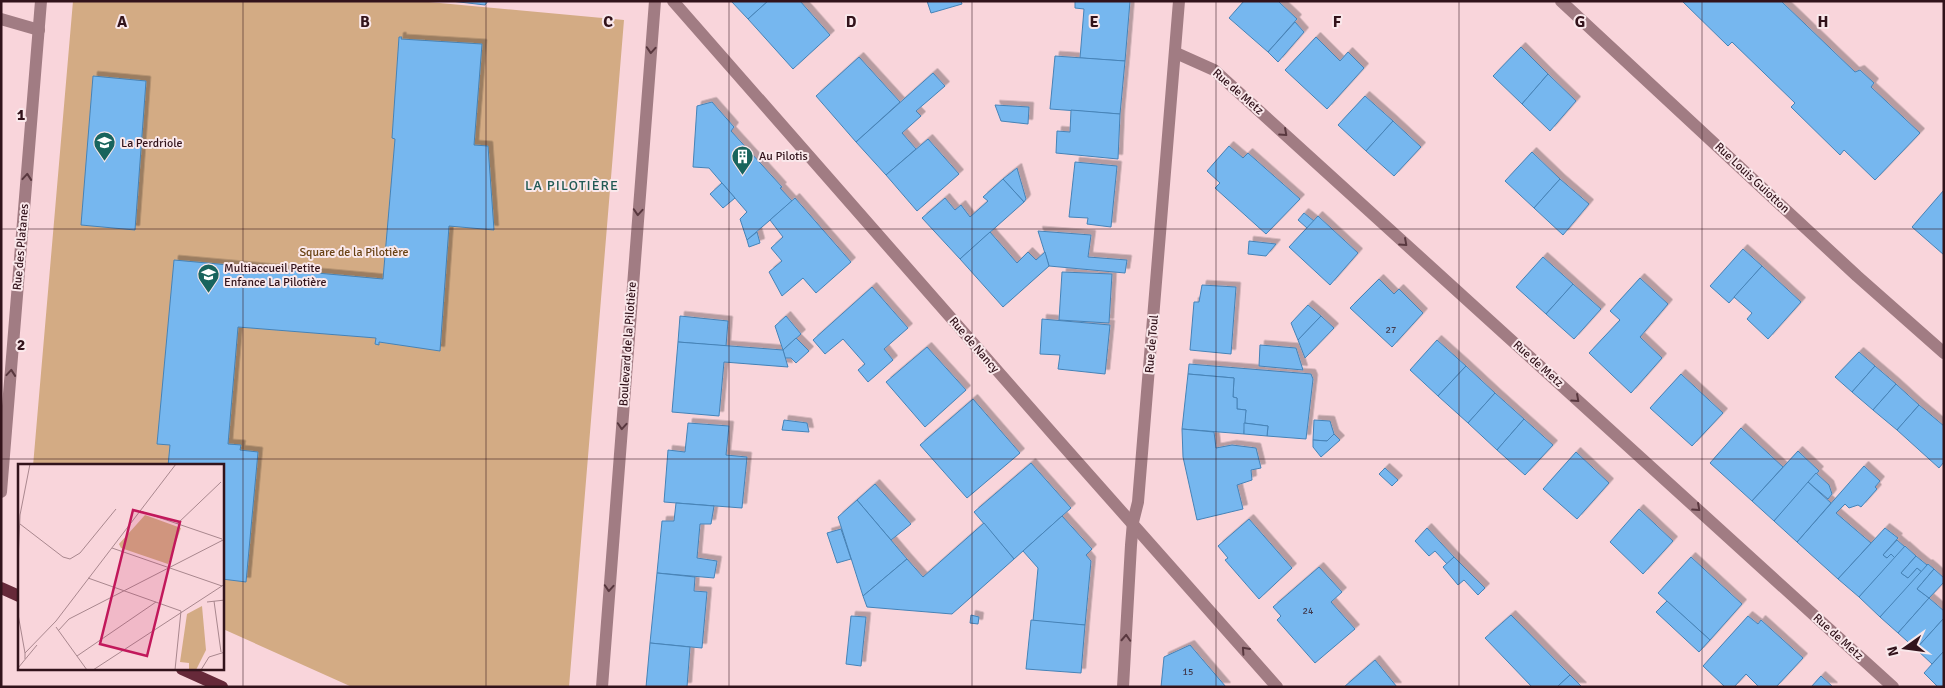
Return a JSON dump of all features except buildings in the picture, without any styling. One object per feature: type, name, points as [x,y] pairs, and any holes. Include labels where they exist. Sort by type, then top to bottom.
[{"type":"main road","points":[[1,588],[18,596]]},
{"type":"main road","points":[[184,670],[222,687]]},
{"type":"street","name":"Rue des Platanes","points":[[1,492],[41,1]]},
{"type":"street","name":"Boulevard de la Pilotière","points":[[602,687],[655,1]]},
{"type":"street","name":"Rue de Nancy","points":[[673,1],[1058,441],[1133,522],[1277,687]]},
{"type":"street","name":"Rue de Toul","points":[[1123,687],[1133,522],[1138,502],[1180,1]]},
{"type":"street","name":"Rue Louis Guiotton","points":[[1562,1],[1857,276],[1944,353]]},
{"type":"street","points":[[1,19],[38,30]]},
{"type":"street","name":"Rue de Metz","points":[[1176,53],[1214,70],[1893,687]]},
{"type":"green space","name":"Square de la Pilotière","points":[[73,1],[418,1],[624,20],[569,687],[352,687],[224,629],[224,464],[33,464]]},
{"type":"place","name":"La Perdriole","points":[[105,162]]},
{"type":"place","name":"Au Pilotis","points":[[743,175]]},
{"type":"place","name":"Multiaccueil Petite Enfance La Pilotière","points":[[208,294]]},
{"type":"district","name":"LA PILOTIÈRE","points":[[572,185]]}]
